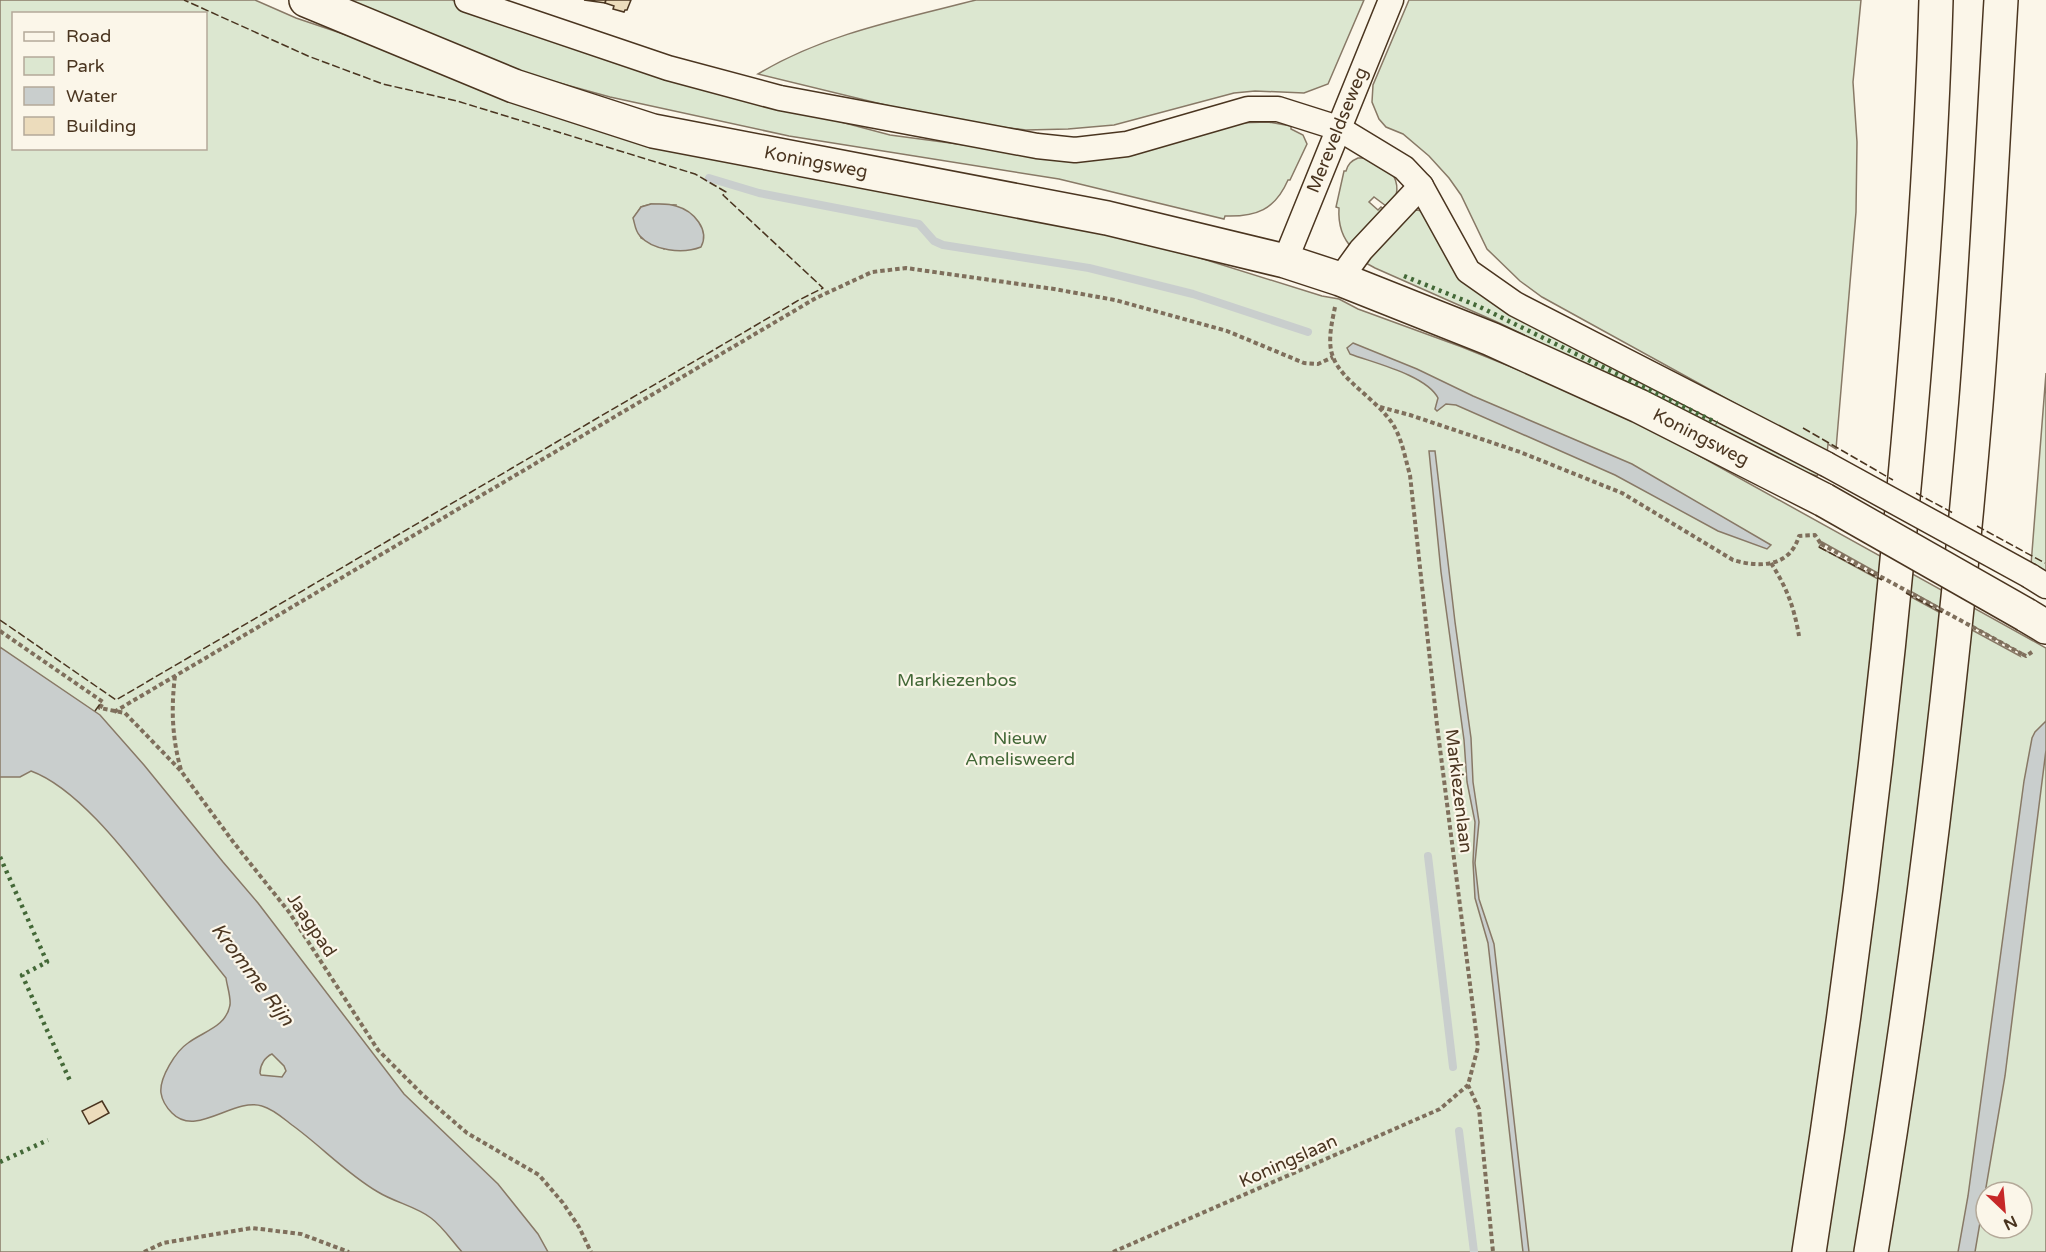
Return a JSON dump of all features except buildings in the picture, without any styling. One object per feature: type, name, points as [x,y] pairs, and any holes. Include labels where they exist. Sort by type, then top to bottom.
[{"type":"main road","name":"Koningsweg","points":[[306,0],[514,86],[654,131],[1107,218],[1285,261],[1340,279],[1491,339],[1639,406],[1824,500],[2036,621]]},
{"type":"main road","points":[[1809,1252],[1861,890],[1891,623],[1912,410],[1923,260],[1936,0]]},
{"type":"main road","points":[[1871,1252],[1915,959],[1943,742],[1976,404],[2001,0]]},
{"type":"street","name":"Koningsweg","points":[[467,0],[668,68],[780,98],[1037,146],[1075,150],[1127,144],[1248,109],[1278,109],[1338,128],[1404,168],[1421,186],[1468,271],[1515,304],[1826,464],[2038,581]]},
{"type":"street","name":"Mereveldseweg","points":[[1285,261],[1391,0]]},
{"type":"street","points":[[1340,279],[1361,250],[1421,186]]},
{"type":"path","points":[[114,712],[806,304],[872,272],[906,268],[1115,300],[1227,331],[1304,363],[1318,364],[1333,357],[1331,328],[1340,279]]},
{"type":"path","name":"Markiezenlaan","points":[[1333,357],[1344,375],[1379,407],[1392,423],[1401,440],[1410,475],[1437,725],[1478,1047],[1468,1086]]},
{"type":"path","points":[[1379,407],[1410,415],[1520,452],[1622,493],[1733,560],[1751,566],[1762,566],[1784,557],[1799,536],[1815,535],[1821,544],[2022,654]]},
{"type":"path","points":[[1771,563],[1785,585],[1790,598],[1799,636]]},
{"type":"path","name":"Jaagpad","points":[[0,631],[103,702],[100,708],[125,713],[181,771],[289,912],[378,1050],[423,1095],[467,1133],[539,1175],[563,1203],[579,1227],[591,1252]]},
{"type":"path","points":[[175,675],[172,697],[173,722],[175,750],[181,771]]},
{"type":"path","points":[[1468,1086],[1479,1109],[1493,1252]]},
{"type":"path","name":"Koningslaan","points":[[1113,1252],[1440,1109],[1468,1086]]},
{"type":"path","points":[[144,1252],[164,1243],[252,1228],[301,1234],[349,1252]]},
{"type":"green space","name":"Nieuw Amelisweerd","points":[[0,0],[255,0],[296,18],[379,46],[1184,253],[1322,296],[1339,299],[1358,309],[1462,347],[1558,386],[1651,429],[2046,648],[2046,1252],[0,1252]],"holes":[[[651,204],[676,205],[664,249],[641,238],[634,218],[641,207]],[[1822,542],[2018,651],[2020,656],[1819,547]]]},
{"type":"green space","points":[[323,0],[452,0],[702,85],[890,135],[1070,159],[1235,123],[1268,122],[1291,126],[1291,129],[1303,135],[1307,144],[1290,180],[1271,205],[1255,213],[1225,216],[1224,219],[1059,179],[789,136],[610,97],[534,76]]},
{"type":"green space","points":[[976,0],[1364,0],[1328,84],[1304,93],[1255,91],[1234,93],[1114,125],[1026,130],[974,124],[758,74],[783,60],[836,38]]},
{"type":"green space","points":[[1409,0],[1861,0],[1853,82],[1857,142],[1856,212],[1836,449],[1828,444],[1827,454],[1542,297],[1520,281],[1487,249],[1461,195],[1449,178],[1429,156],[1403,134],[1386,127],[1379,119],[1372,102],[1373,85]]},
{"type":"green space","points":[[1365,158],[1391,171],[1397,190],[1390,209],[1374,197],[1369,202],[1378,210],[1381,207],[1388,212],[1353,249],[1343,235],[1339,208],[1336,207],[1344,171],[1353,160]]},
{"type":"green space","points":[[1415,210],[1425,211],[1452,257],[1819,473],[1817,476],[1790,467],[1707,423],[1497,322],[1364,262]]},
{"type":"green space","points":[[2046,373],[2046,575],[2031,565]]},
{"type":"water","points":[[651,204],[673,205],[689,212],[702,228],[701,247],[669,250],[652,245],[640,236],[633,218],[641,207]]},
{"type":"water","points":[[1353,343],[1632,464],[1771,545],[1767,549],[1718,531],[1615,475],[1456,405],[1446,404],[1437,411],[1435,409],[1438,398],[1432,390],[1411,376],[1350,354],[1347,348]]},
{"type":"water","points":[[1429,451],[1435,451],[1471,738],[1473,782],[1479,822],[1475,863],[1479,899],[1494,944],[1529,1252],[1523,1252],[1488,943],[1475,898],[1473,862],[1475,822],[1467,782],[1464,740],[1441,572]]},
{"type":"water","name":"Kromme Rijn","points":[[0,647],[100,715],[258,903],[404,1094],[498,1184],[538,1234],[548,1252],[462,1252],[431,1218],[384,1196],[367,1185],[303,1133],[266,1107],[251,1105],[240,1107],[192,1121],[182,1120],[172,1113],[162,1098],[163,1080],[174,1058],[183,1047],[224,1019],[230,1005],[226,978],[126,853],[81,804],[48,779],[31,771],[20,777],[0,777]],"holes":[[[272,1054],[286,1071],[282,1077],[260,1073],[263,1062]]]},
{"type":"water","points":[[2046,721],[2046,750],[2005,1076],[1987,1180],[1974,1180],[1974,1240],[1977,1240],[1975,1252],[1958,1252],[1968,1196],[2024,781],[2035,732]]},
{"type":"waterway","points":[[709,178],[759,193],[919,224],[934,241],[943,245],[1089,268],[1193,294],[1308,332]]},
{"type":"waterway","points":[[1428,856],[1453,1067]]},
{"type":"waterway","points":[[1459,1131],[1474,1252]]},
{"type":"hedge","points":[[1404,276],[1478,306],[1717,423]]},
{"type":"hedge","points":[[0,857],[47,962],[22,975],[71,1083]]},
{"type":"hedge","points":[[0,1162],[48,1140]]},
{"type":"fence","points":[[0,620],[116,700],[823,288],[723,195],[726,192],[695,174],[457,101],[383,84],[308,56],[184,0]]},
{"type":"fence","points":[[1803,428],[1893,480]]},
{"type":"fence","points":[[1916,493],[1953,513]]},
{"type":"fence","points":[[1977,526],[2045,563]]},
{"type":"fence","points":[[1819,547],[1882,580]]},
{"type":"fence","points":[[1906,593],[1943,613]]},
{"type":"fence","points":[[95,711],[100,704]]},
{"type":"park label","name":"Markiezenbos","points":[[957,680]]}]
